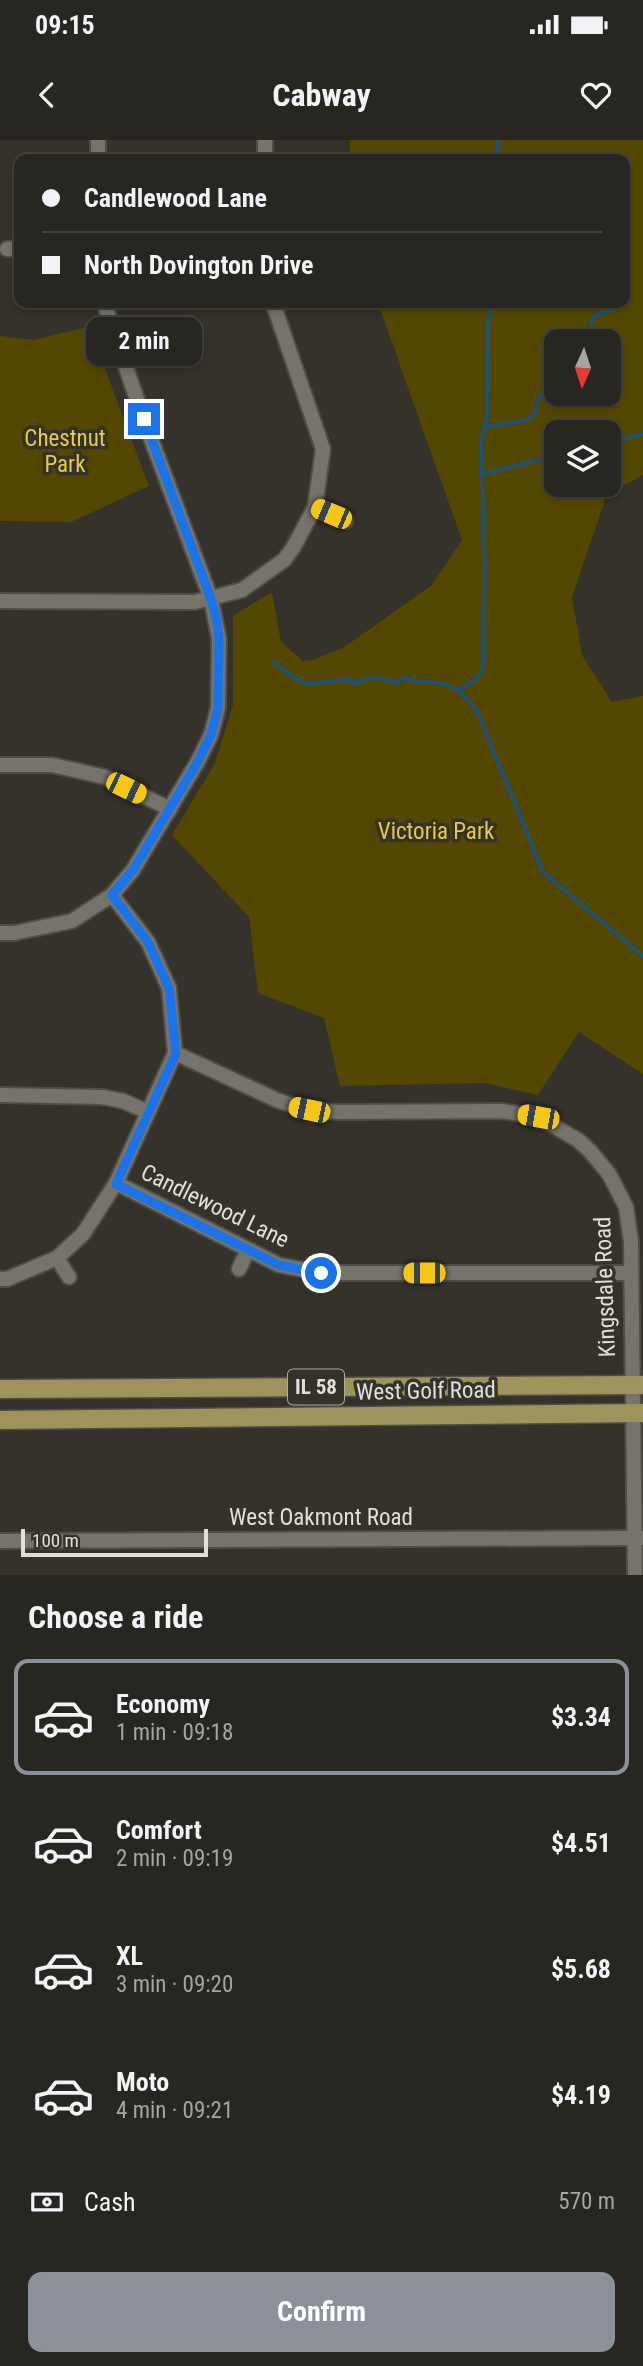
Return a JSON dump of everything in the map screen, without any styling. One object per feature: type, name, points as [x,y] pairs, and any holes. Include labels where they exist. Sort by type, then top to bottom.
[{"type":"main road","name":"West Golf Road","points":[[0,1389],[637,1385]]},
{"type":"main road","name":"West Golf Road","points":[[0,1420],[638,1413]]},
{"type":"street","points":[[0,933],[14,933],[72,921],[112,895],[133,870],[207,746],[218,708],[219,639],[211,599],[106,308]]},
{"type":"street","points":[[0,601],[188,603],[242,590],[284,560],[315,507],[323,449],[275,308]]},
{"type":"street","points":[[315,507],[346,521]]},
{"type":"street","points":[[0,765],[52,765],[105,777],[170,809]]},
{"type":"street","points":[[0,1279],[8,1279],[57,1258],[83,1234],[116,1184],[176,1053],[169,988],[148,942],[112,895]]},
{"type":"street","name":"Kingsdale Road","points":[[176,1053],[279,1101],[309,1110],[502,1111],[538,1117],[578,1140],[590,1151],[609,1174],[626,1207],[631,1241],[630,1273],[638,1413],[639,1538],[635,1575]]},
{"type":"street","points":[[0,1095],[102,1097],[123,1101],[148,1112]]},
{"type":"street","name":"Candlewood Lane","points":[[116,1184],[279,1265],[321,1273],[630,1273]]},
{"type":"street","points":[[239,1269],[248,1250]]},
{"type":"street","points":[[57,1258],[69,1277]]},
{"type":"street","name":"West Oakmont Road","points":[[0,1541],[639,1538]]},
{"type":"green space","name":"Victoria Park","points":[[350,140],[643,140],[643,475],[621,487],[621,420],[544,420],[544,497],[606,497],[572,597],[582,655],[612,702],[643,696],[643,1074],[579,1032],[538,1095],[485,1083],[340,1086],[324,1018],[258,993],[249,917],[172,835],[215,763],[233,705],[233,616],[272,592],[281,642],[303,661],[312,660],[343,648],[432,585],[462,540],[380,308],[630,308],[630,154],[350,154]]},
{"type":"green space","name":"Chestnut Park","points":[[92,326],[149,486],[71,522],[0,521],[0,336],[33,340]]},
{"type":"waterway","points":[[497,154],[498,140]]},
{"type":"waterway","points":[[459,690],[477,679],[483,668],[485,569],[481,441],[487,419],[488,324],[491,308]]},
{"type":"waterway","points":[[587,329],[590,328],[593,316],[613,309]]},
{"type":"waterway","points":[[485,427],[527,420],[535,414],[537,403],[544,391]]},
{"type":"waterway","points":[[621,440],[643,434]]},
{"type":"waterway","points":[[482,474],[544,459]]},
{"type":"waterway","points":[[273,662],[295,678],[309,684],[350,679],[353,684],[377,678],[397,683],[404,678],[442,684],[459,690],[477,711],[543,872],[643,956]]},
{"type":"route","points":[[144,419],[216,617],[219,639],[218,708],[207,746],[133,870],[112,895],[148,942],[169,988],[176,1053],[116,1184],[279,1265],[321,1273]]}]
